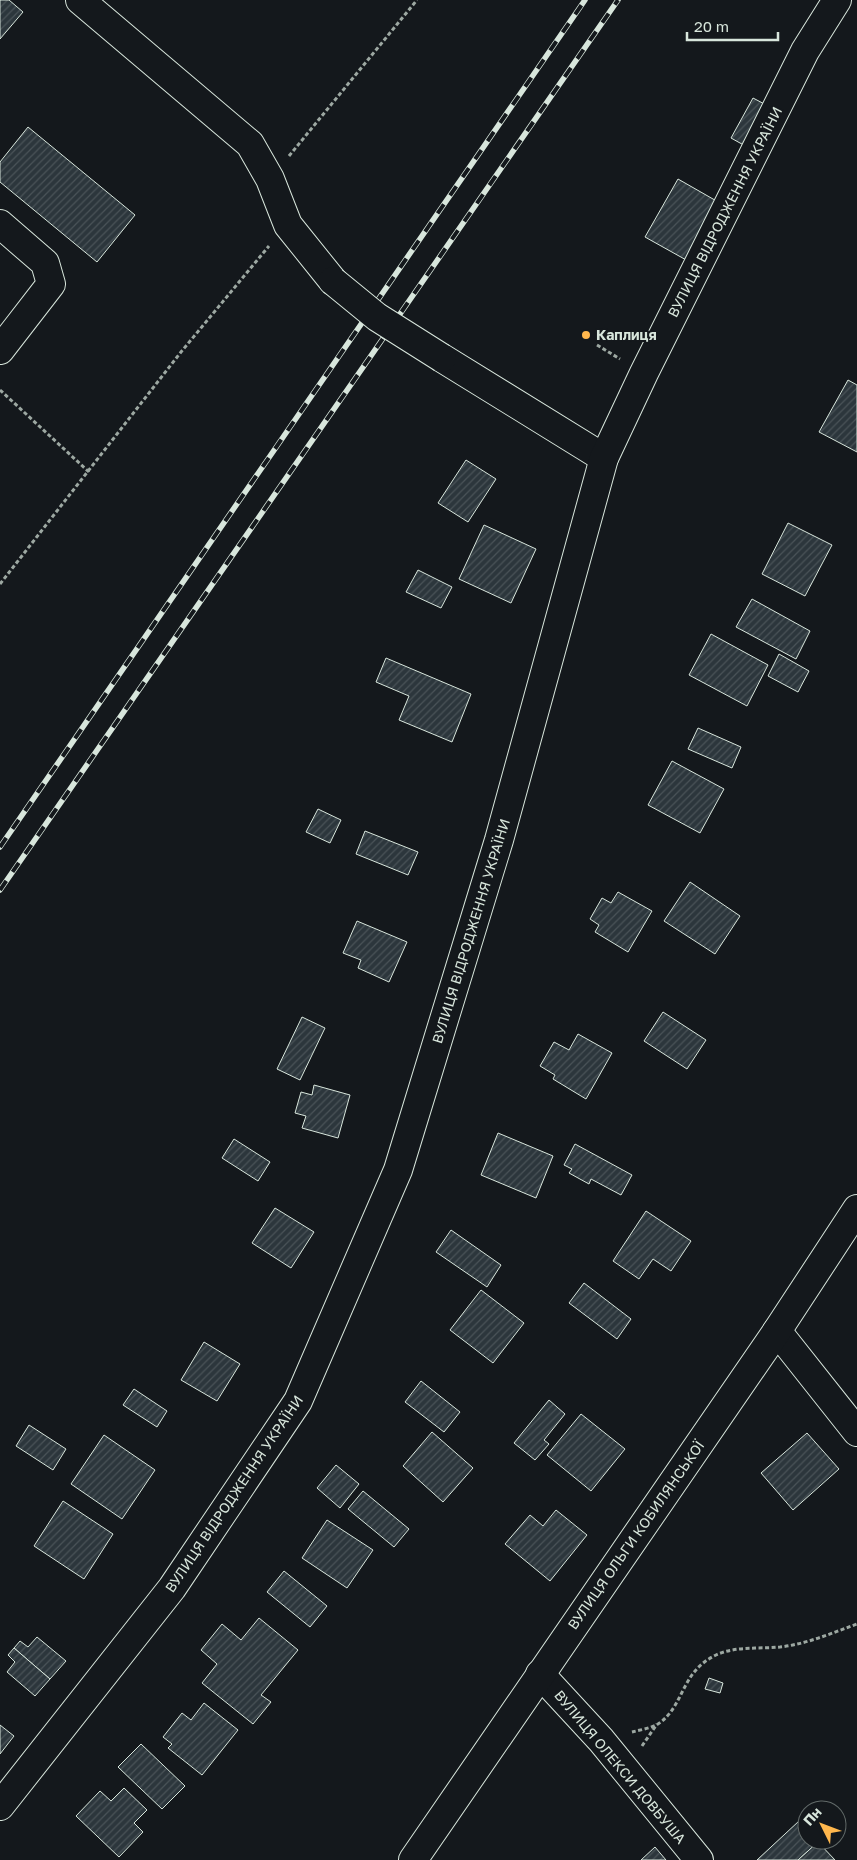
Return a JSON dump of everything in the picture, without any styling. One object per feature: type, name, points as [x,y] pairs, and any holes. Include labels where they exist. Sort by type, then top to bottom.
[{"type":"street","points":[[80,0],[250,144],[270,179],[288,225],[333,281],[377,317],[604,458]]},
{"type":"street","name":"ВУЛИЦЯ ВІДРОДЖЕННЯ УКРАЇНИ","points":[[0,1806],[172,1588],[298,1401],[398,1170],[502,831],[604,458],[644,373],[805,51],[837,0]]},
{"type":"street","points":[[0,224],[45,263],[51,284],[0,350]]},
{"type":"street","name":"ВУЛИЦЯ ОЛЬГИ КОБИЛЯНСЬКОЇ","points":[[413,1860],[777,1331],[857,1209]]},
{"type":"street","points":[[777,1331],[857,1432]]},
{"type":"street","name":"ВУЛИЦЯ ОЛЕКСИ ДОВБУША","points":[[540,1674],[601,1740],[700,1860]]},
{"type":"path","points":[[270,179],[417,0]]},
{"type":"path","points":[[0,584],[181,352],[288,225]]},
{"type":"path","points":[[0,390],[89,472]]},
{"type":"path","points":[[601,1740],[658,1724],[673,1706],[698,1665],[718,1654],[749,1648],[781,1646],[819,1638],[857,1624]]},
{"type":"building","points":[[0,0],[9,0],[23,12],[0,39]]},
{"type":"building","points":[[753,98],[772,108],[749,148],[731,138]]},
{"type":"building","points":[[28,127],[135,215],[97,262],[0,182],[0,162]]},
{"type":"building","points":[[678,179],[720,203],[688,261],[645,237]]},
{"type":"building","points":[[848,380],[857,385],[857,452],[819,432]]},
{"type":"building","points":[[466,460],[496,479],[468,522],[438,503]]},
{"type":"building","points":[[788,523],[832,545],[805,596],[762,574]]},
{"type":"building","points":[[484,525],[536,549],[511,603],[459,579]]},
{"type":"building","points":[[418,570],[452,587],[441,608],[406,592]]},
{"type":"building","points":[[752,599],[810,631],[796,659],[736,627]]},
{"type":"building","points":[[711,634],[768,665],[747,706],[689,675]]},
{"type":"building","points":[[779,654],[809,671],[798,692],[768,676]]},
{"type":"building","points":[[386,658],[471,694],[452,742],[399,720],[409,696],[376,682]]},
{"type":"building","points":[[698,728],[741,747],[732,768],[688,749]]},
{"type":"building","points":[[672,761],[724,789],[700,833],[648,805]]},
{"type":"building","points":[[318,809],[341,820],[330,843],[306,832]]},
{"type":"building","points":[[365,831],[418,852],[408,875],[356,854]]},
{"type":"building","points":[[690,882],[740,916],[715,954],[664,921]]},
{"type":"building","points":[[618,892],[652,911],[628,952],[595,932],[599,925],[590,919],[602,898],[611,903]]},
{"type":"building","points":[[357,921],[407,942],[389,982],[358,968],[361,960],[343,953]]},
{"type":"building","points":[[663,1012],[706,1040],[687,1069],[644,1041]]},
{"type":"building","points":[[302,1017],[325,1028],[300,1080],[277,1069]]},
{"type":"building","points":[[578,1034],[612,1053],[586,1099],[553,1079],[555,1075],[540,1066],[554,1042],[569,1050]]},
{"type":"building","points":[[314,1085],[350,1095],[338,1138],[302,1128],[306,1116],[295,1113],[301,1092],[312,1095]]},
{"type":"building","points":[[498,1133],[553,1156],[536,1198],[481,1175]]},
{"type":"building","points":[[234,1139],[270,1162],[258,1181],[222,1158]]},
{"type":"building","points":[[575,1144],[632,1175],[621,1195],[591,1179],[589,1184],[569,1173],[572,1169],[564,1165]]},
{"type":"building","points":[[275,1208],[314,1232],[291,1268],[252,1243]]},
{"type":"building","points":[[646,1211],[691,1241],[671,1271],[653,1259],[639,1279],[613,1261]]},
{"type":"building","points":[[451,1230],[501,1265],[487,1287],[436,1252]]},
{"type":"building","points":[[584,1283],[631,1319],[617,1339],[569,1303]]},
{"type":"building","points":[[481,1290],[524,1323],[493,1363],[450,1330]]},
{"type":"building","points":[[204,1342],[240,1364],[217,1401],[181,1380]]},
{"type":"building","points":[[421,1381],[460,1412],[444,1432],[405,1402]]},
{"type":"building","points":[[134,1389],[167,1411],[157,1427],[123,1405]]},
{"type":"building","points":[[549,1400],[565,1414],[544,1440],[549,1444],[535,1460],[514,1443]]},
{"type":"building","points":[[581,1414],[625,1449],[591,1491],[547,1455]]},
{"type":"building","points":[[29,1425],[66,1449],[53,1470],[16,1446]]},
{"type":"building","points":[[432,1432],[473,1468],[443,1502],[403,1466]]},
{"type":"building","points":[[807,1433],[839,1469],[793,1510],[761,1473]]},
{"type":"building","points":[[104,1435],[155,1470],[122,1519],[71,1484]]},
{"type":"building","points":[[336,1465],[359,1484],[340,1508],[317,1488]]},
{"type":"building","points":[[363,1491],[409,1529],[394,1547],[348,1509]]},
{"type":"building","points":[[63,1501],[113,1534],[84,1579],[34,1546]]},
{"type":"building","points":[[556,1510],[587,1535],[550,1581],[505,1544],[530,1515],[543,1526]]},
{"type":"building","points":[[327,1520],[373,1550],[347,1588],[302,1558]]},
{"type":"building","points":[[284,1571],[327,1606],[310,1627],[267,1592]]},
{"type":"building","points":[[259,1618],[298,1650],[261,1695],[271,1702],[253,1724],[202,1683],[217,1664],[201,1650],[222,1624],[241,1640]]},
{"type":"building","points":[[37,1637],[66,1661],[50,1679],[14,1648],[20,1641],[28,1647]]},
{"type":"building","points":[[14,1648],[50,1679],[35,1696],[7,1672],[15,1662],[8,1655]]},
{"type":"building","points":[[709,1678],[723,1683],[720,1693],[705,1689]]},
{"type":"building","points":[[204,1703],[238,1730],[202,1775],[168,1748],[172,1744],[163,1737],[182,1713],[191,1720]]},
{"type":"building","points":[[0,1725],[14,1736],[0,1754]]},
{"type":"building","points":[[141,1744],[185,1786],[162,1809],[118,1767]]},
{"type":"building","points":[[124,1788],[147,1810],[134,1823],[143,1832],[119,1857],[76,1816],[100,1791],[111,1801]]},
{"type":"building","points":[[797,1823],[797,1850],[809,1850],[798,1860],[757,1860]]},
{"type":"building","points":[[655,1847],[666,1860],[641,1860]]},
{"type":"building","points":[[809,1850],[826,1850],[835,1860],[798,1860]]},
{"type":"railway","points":[[0,847],[585,0]]},
{"type":"railway","points":[[0,890],[618,0]]},
{"type":"place","name":"Каплиця","points":[[586,335]]}]
